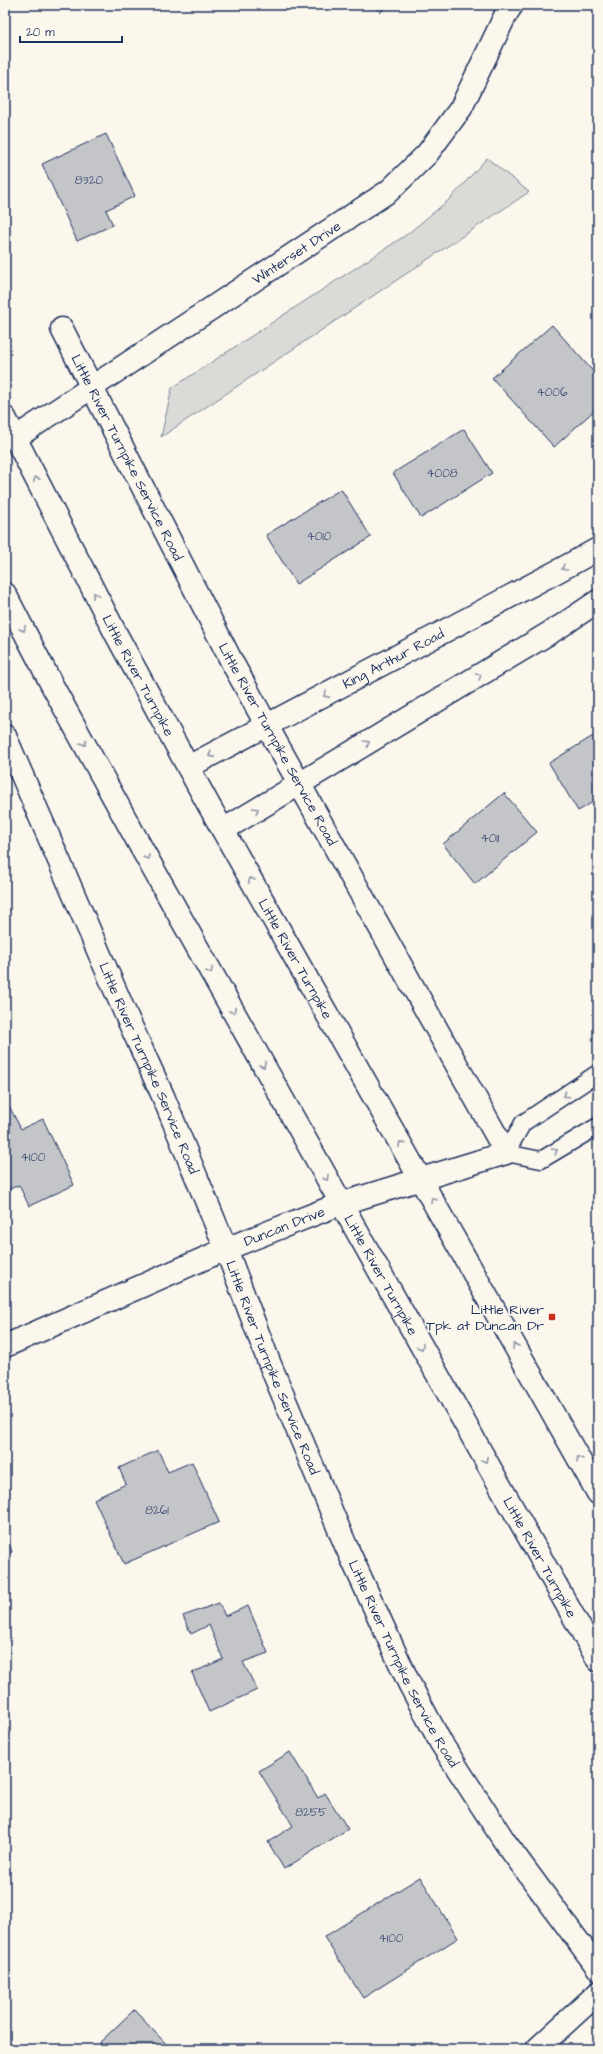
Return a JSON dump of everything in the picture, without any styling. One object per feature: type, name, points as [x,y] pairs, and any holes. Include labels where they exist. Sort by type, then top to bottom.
[{"type":"street","name":"Winterset Drive","points":[[15,438],[388,191],[427,154],[461,108],[506,14],[512,5]]},
{"type":"street","name":"Little River Turnpike Service Road","points":[[62,330],[267,726],[506,1153]]},
{"type":"street","name":"Little River Turnpike","points":[[5,418],[112,627],[188,767],[598,1493]]},
{"type":"street","name":"King Arthur Road","points":[[188,767],[558,572],[598,549]]},
{"type":"street","name":"Little River Turnpike","points":[[5,594],[56,692],[340,1204],[598,1660]]},
{"type":"street","points":[[223,830],[560,626],[598,601]]},
{"type":"street","name":"Little River Turnpike Service Road","points":[[5,736],[126,1015],[163,1096],[226,1250],[269,1362],[337,1524],[409,1683],[441,1743],[506,1842],[598,1968]]},
{"type":"street","name":"Duncan Drive","points":[[5,1346],[226,1250],[340,1204],[420,1178],[506,1153]]},
{"type":"street","points":[[537,2049],[598,1993]]},
{"type":"lane","points":[[598,1073],[523,1123],[506,1153],[541,1160],[598,1126]]},
{"type":"shaded area","points":[[487,158],[529,192],[161,437],[172,388],[406,235],[450,199]]},
{"type":"building","points":[[372,5],[388,5],[380,13]]},
{"type":"building","points":[[106,134],[135,196],[106,210],[113,225],[77,241],[42,164]]},
{"type":"building","points":[[552,325],[598,377],[598,407],[554,447],[492,378]]},
{"type":"building","points":[[464,429],[492,473],[421,518],[393,473]]},
{"type":"building","points":[[341,489],[371,537],[296,584],[266,535]]},
{"type":"building","points":[[598,733],[598,799],[578,811],[549,763]]},
{"type":"building","points":[[504,793],[537,832],[475,884],[443,844]]},
{"type":"building","points":[[9,1106],[21,1129],[43,1119],[74,1185],[29,1206],[19,1185],[5,1191],[5,1108]]},
{"type":"building","points":[[158,1450],[168,1472],[192,1462],[219,1522],[124,1564],[94,1499],[126,1484],[119,1468]]},
{"type":"building","points":[[5,1531],[12,1552],[5,1555]]},
{"type":"building","points":[[219,1603],[225,1616],[248,1606],[268,1653],[243,1662],[257,1690],[209,1712],[192,1673],[223,1659],[209,1625],[191,1634],[183,1616]]},
{"type":"building","points":[[290,1752],[318,1798],[325,1793],[348,1829],[284,1869],[268,1842],[293,1826],[259,1771]]},
{"type":"building","points":[[420,1877],[458,1938],[363,1998],[324,1937]]},
{"type":"building","points":[[134,2010],[171,2049],[103,2049],[98,2044]]},
{"type":"place","name":"Little River Tpk at Duncan Dr","points":[[552,1317]]}]
